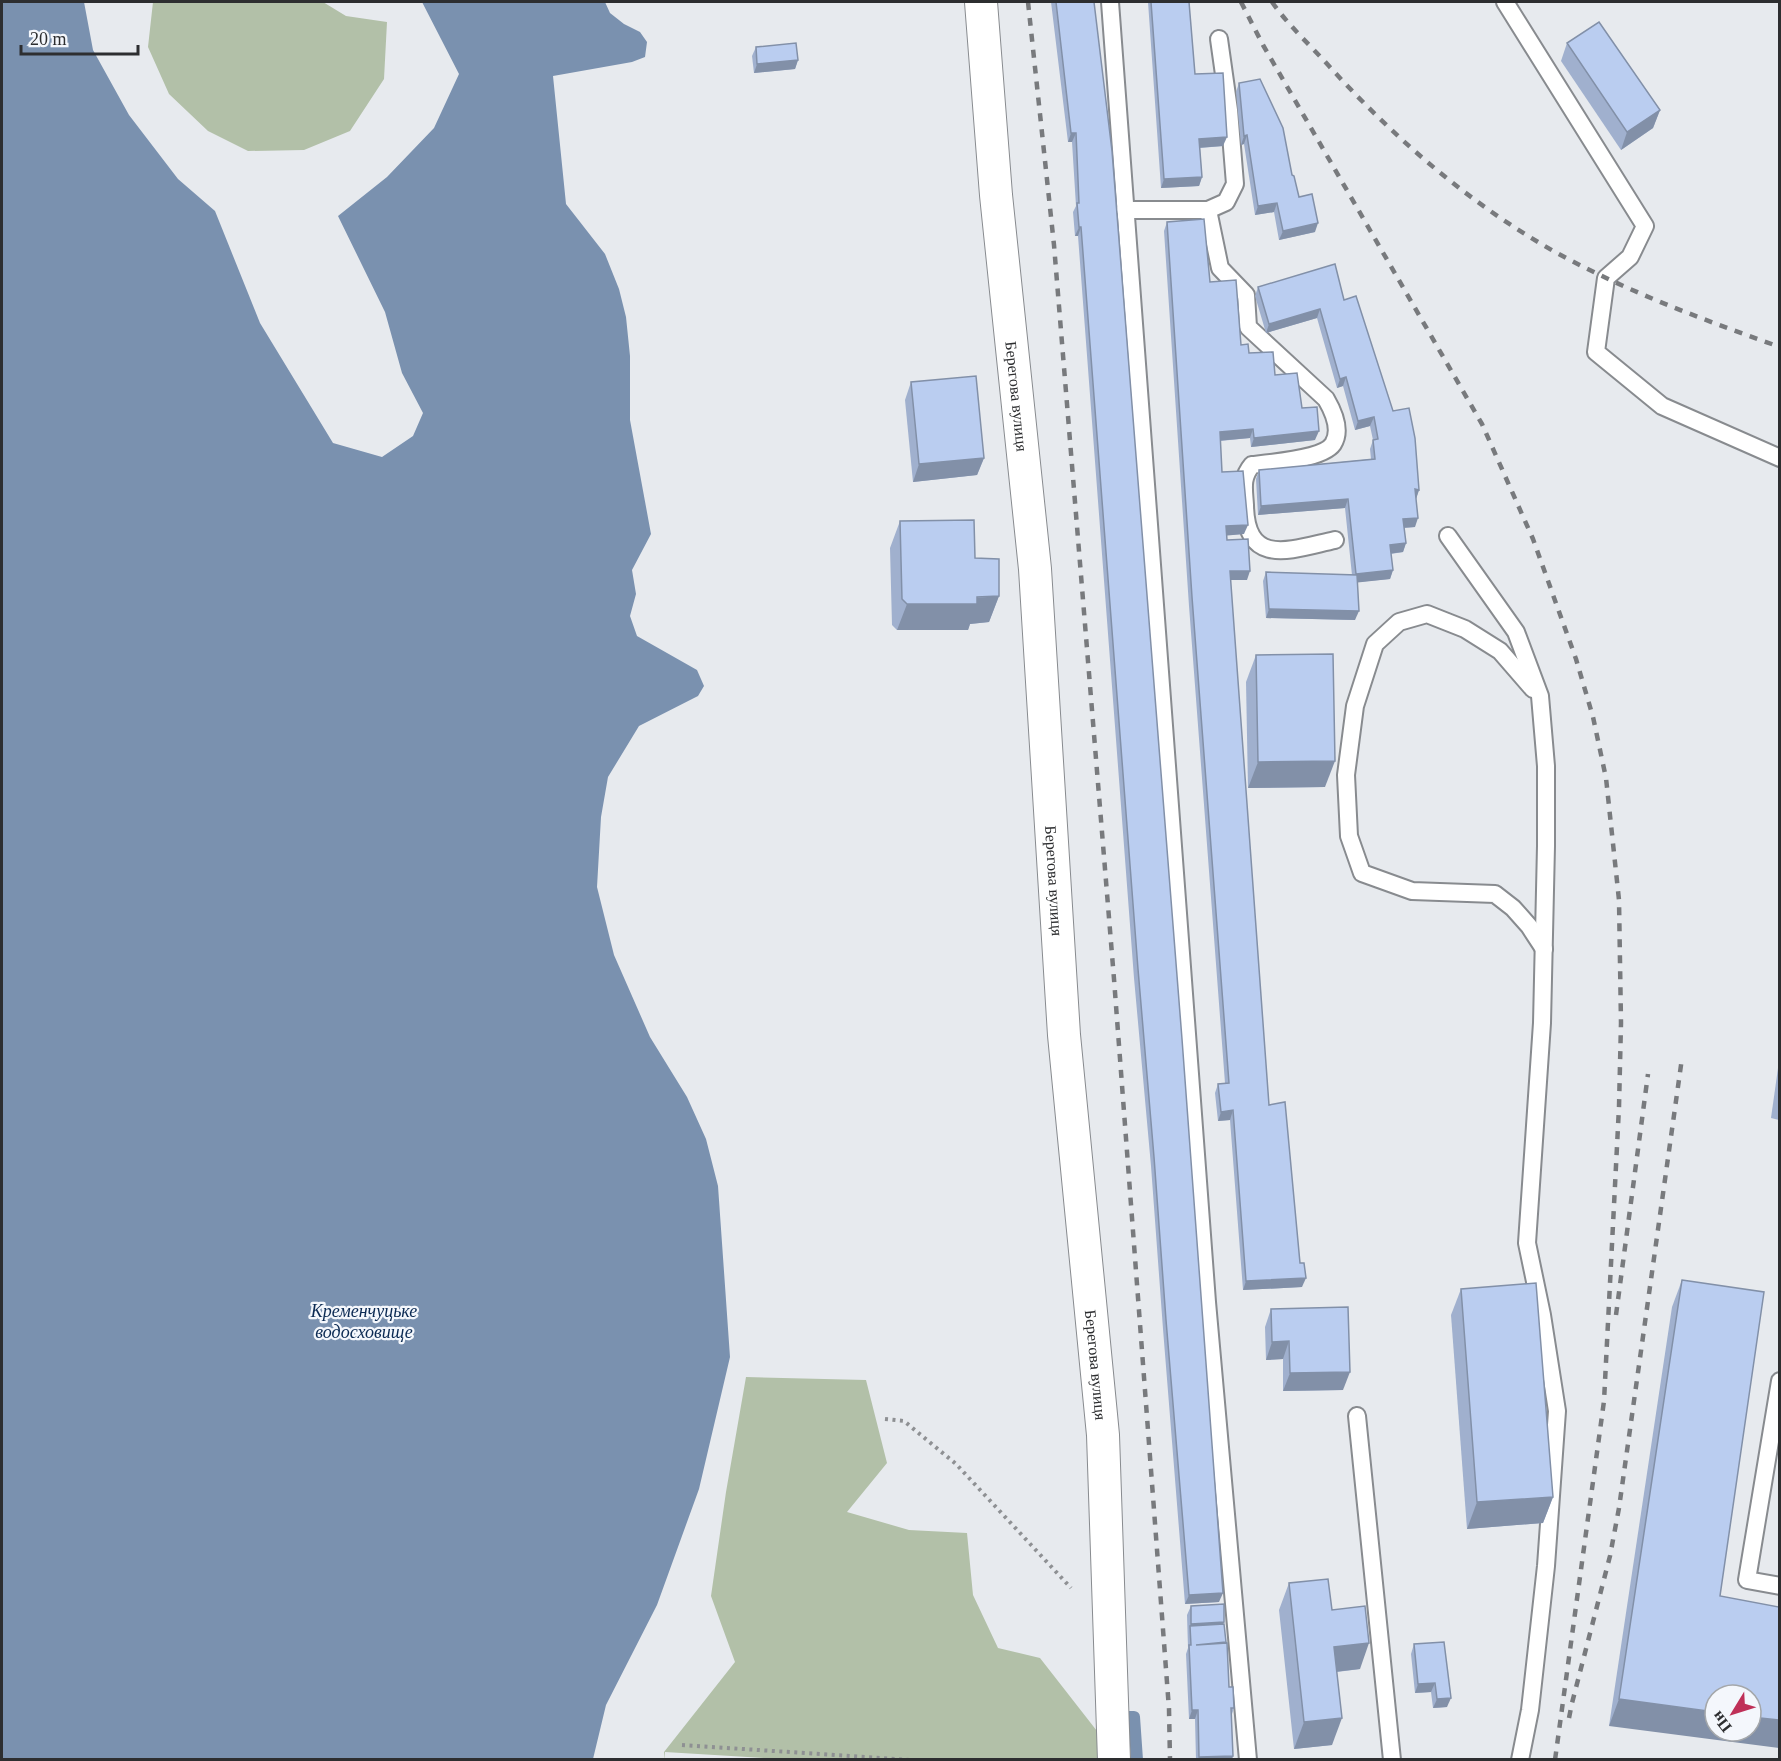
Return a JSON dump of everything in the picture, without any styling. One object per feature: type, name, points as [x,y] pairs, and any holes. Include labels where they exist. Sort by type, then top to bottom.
[{"type":"street","name":"Берегова вулиця","points":[[981,2],[996,195],[1035,568],[1064,1035],[1103,1436],[1114,1760]]},
{"type":"lane","points":[[1110,2],[1208,1314],[1248,1760]]},
{"type":"lane","points":[[1504,2],[1645,226],[1630,257],[1606,278],[1596,352],[1662,406],[1779,458]]},
{"type":"lane","points":[[1125,210],[1208,210],[1226,202],[1235,184],[1229,110],[1219,39]]},
{"type":"lane","points":[[1208,210],[1221,268],[1246,295],[1248,327],[1326,399],[1333,411],[1337,429],[1333,444],[1324,452],[1252,465],[1246,472],[1245,520],[1250,533],[1266,549],[1288,551],[1335,540]]},
{"type":"lane","points":[[1448,536],[1516,632],[1540,696],[1546,778],[1542,1023],[1527,1243],[1542,1315],[1557,1411],[1546,1566],[1530,1710],[1520,1760]]},
{"type":"lane","points":[[1540,696],[1500,651],[1465,629],[1427,614],[1399,622],[1375,644],[1355,706],[1346,775],[1349,836],[1362,873],[1412,891],[1496,894],[1529,926],[1544,949]]},
{"type":"lane","points":[[1779,1381],[1747,1580],[1779,1586]]},
{"type":"lane","points":[[1357,1416],[1392,1760]]},
{"type":"path","points":[[885,1419],[904,1421],[956,1464],[1110,1627]]},
{"type":"path","points":[[682,1745],[911,1760]]},
{"type":"green space","points":[[153,2],[323,2],[346,16],[387,22],[384,79],[350,131],[304,150],[248,151],[208,131],[169,94],[148,47]]},
{"type":"green space","points":[[746,1377],[866,1380],[887,1463],[847,1512],[909,1530],[967,1533],[973,1595],[998,1648],[1040,1658],[1104,1740],[1101,1760],[795,1760],[665,1752],[664,1760],[664,1752],[735,1662],[711,1596]]},
{"type":"water","name":"Кременчуцьке водосховище","points":[[2,2],[84,2],[93,50],[129,115],[178,179],[215,211],[260,323],[333,443],[382,457],[413,436],[423,413],[402,373],[385,312],[338,216],[387,177],[434,128],[459,74],[422,2],[605,2],[610,13],[624,24],[640,32],[647,42],[645,57],[632,62],[553,76],[566,204],[605,254],[619,289],[626,317],[630,356],[630,420],[651,534],[632,570],[636,594],[630,616],[637,636],[697,670],[704,686],[698,696],[639,726],[608,777],[601,817],[597,887],[614,955],[650,1037],[687,1097],[706,1139],[718,1186],[730,1357],[699,1489],[657,1605],[606,1705],[593,1759],[2,1759]]},
{"type":"building","points":[[1056,2],[1094,2],[1112,151],[1223,1593],[1189,1595],[1081,227],[1079,227],[1077,203],[1079,203],[1076,133],[1071,133]]},
{"type":"building","points":[[1151,2],[1189,2],[1195,74],[1223,73],[1227,137],[1199,139],[1202,177],[1164,179]]},
{"type":"building","points":[[1599,22],[1660,110],[1627,132],[1567,43]]},
{"type":"building","points":[[796,43],[798,60],[757,64],[756,47]]},
{"type":"building","points":[[1260,79],[1283,128],[1292,175],[1299,197],[1312,194],[1318,223],[1283,231],[1277,203],[1258,206],[1247,135],[1244,136],[1239,83]]},
{"type":"building","points":[[1204,219],[1210,282],[1236,280],[1241,345],[1248,344],[1249,353],[1273,352],[1275,375],[1297,373],[1302,408],[1317,407],[1319,431],[1254,438],[1253,429],[1220,432],[1222,472],[1243,471],[1248,525],[1226,526],[1227,540],[1248,539],[1250,571],[1230,571],[1269,1105],[1285,1102],[1300,1263],[1304,1263],[1306,1278],[1246,1281],[1233,1110],[1221,1112],[1218,1084],[1229,1083],[1192,597],[1167,222]]},
{"type":"building","points":[[1335,264],[1344,300],[1356,296],[1393,411],[1409,408],[1415,438],[1419,490],[1415,489],[1418,518],[1403,519],[1406,543],[1390,545],[1393,570],[1356,574],[1348,499],[1261,506],[1259,470],[1375,459],[1373,440],[1378,439],[1374,417],[1358,421],[1346,377],[1340,379],[1320,309],[1269,324],[1258,287]]},
{"type":"building","points":[[976,376],[984,458],[919,464],[911,382]]},
{"type":"building","points":[[974,520],[975,558],[999,559],[999,596],[977,597],[977,604],[907,604],[902,599],[900,521]]},
{"type":"building","points":[[1266,572],[1357,575],[1359,611],[1269,609]]},
{"type":"building","points":[[1333,654],[1335,761],[1258,762],[1256,655]]},
{"type":"building","points":[[1682,1280],[1764,1292],[1720,1596],[1779,1607],[1779,1720],[1763,1718],[1763,1683],[1703,1683],[1703,1710],[1619,1699]]},
{"type":"building","points":[[1536,1283],[1553,1497],[1477,1502],[1461,1289]]},
{"type":"building","points":[[1348,1307],[1350,1372],[1290,1373],[1289,1341],[1272,1342],[1271,1309]]},
{"type":"building","points":[[1328,1579],[1332,1610],[1365,1606],[1369,1643],[1334,1647],[1342,1718],[1304,1722],[1289,1583]]},
{"type":"building","points":[[1224,1604],[1224,1622],[1191,1624],[1191,1606]]},
{"type":"building","points":[[1224,1624],[1226,1642],[1196,1645],[1227,1643],[1229,1687],[1233,1687],[1234,1708],[1231,1708],[1233,1756],[1199,1757],[1198,1710],[1192,1710],[1190,1626]]},
{"type":"building","points":[[1444,1642],[1451,1698],[1437,1699],[1435,1683],[1418,1684],[1414,1644]]},
{"type":"waterway","points":[[1121,1717],[1134,1717],[1137,1760]]},
{"type":"railway","points":[[1028,2],[1054,245],[1114,979],[1169,1709],[1170,1760]]},
{"type":"railway","points":[[1241,2],[1263,45],[1482,424],[1533,539],[1576,659],[1593,717],[1606,778],[1619,900],[1621,1023],[1604,1401],[1555,1760]]},
{"type":"railway","points":[[1272,2],[1299,35],[1407,145],[1494,214],[1557,253],[1611,280],[1695,316],[1780,347]]},
{"type":"railway","points":[[1569,1718],[1610,1556],[1619,1508],[1682,1058]]},
{"type":"railway","points":[[1616,1315],[1648,1074]]}]
